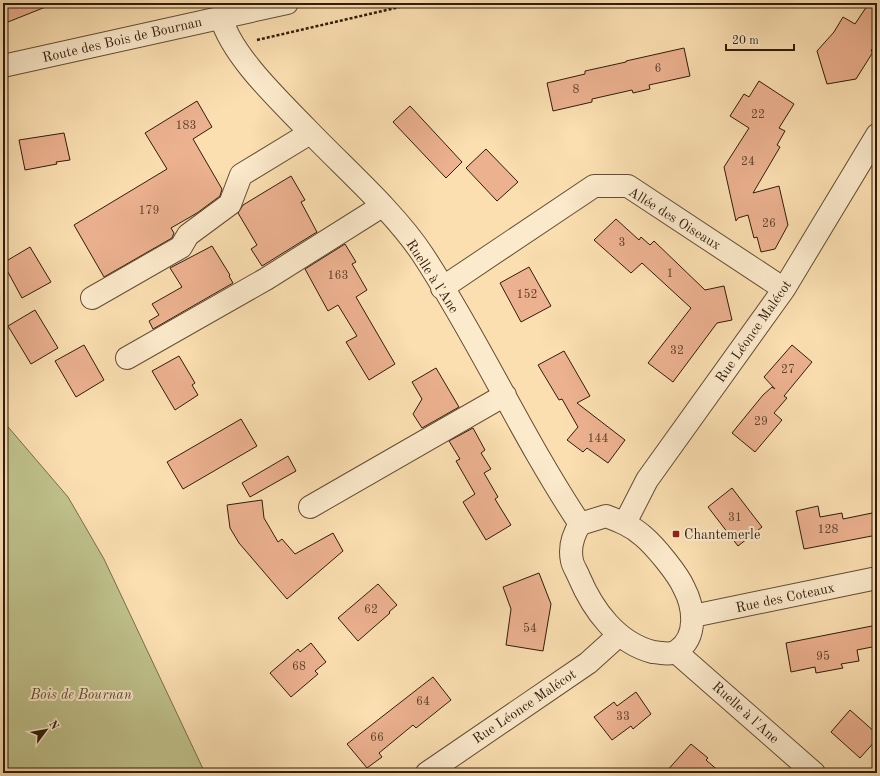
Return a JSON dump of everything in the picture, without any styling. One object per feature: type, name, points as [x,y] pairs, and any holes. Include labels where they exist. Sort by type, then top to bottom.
[{"type":"street","name":"Route des Bois de Bournan","points":[[3,66],[288,3]]},
{"type":"street","name":"Ruelle à l'Ane","points":[[221,17],[225,32],[266,88],[382,206],[422,254],[505,396],[553,484],[580,524]]},
{"type":"street","points":[[92,298],[181,247],[188,235],[230,204],[241,175],[310,133]]},
{"type":"street","name":"Rue Léonce Malécot","points":[[625,523],[647,480],[784,289],[877,135]]},
{"type":"street","name":"Allée des Oiseaux","points":[[442,288],[594,186],[628,186],[784,289]]},
{"type":"street","points":[[127,358],[266,279],[382,206]]},
{"type":"street","points":[[310,507],[505,396]]},
{"type":"street","points":[[606,516],[625,523],[643,536],[684,588],[693,616],[690,637],[676,652],[662,654],[646,650],[619,635],[588,599],[572,561],[572,538],[580,524],[606,516]]},
{"type":"street","name":"Rue des Coteaux","points":[[693,616],[877,578]]},
{"type":"street","name":"Rue Léonce Malécot","points":[[427,773],[588,663],[619,635]]},
{"type":"street","name":"Ruelle à l'Ane","points":[[676,652],[814,773]]},
{"type":"path","points":[[234,45],[417,3]]},
{"type":"green space","name":"Bois de Bournan","points":[[3,421],[68,497],[104,559],[205,773],[3,773]]},
{"type":"building","points":[[3,3],[53,3],[53,4],[3,24]]},
{"type":"building","points":[[869,3],[877,3],[877,41],[871,51],[873,52],[856,79],[827,84],[817,51],[834,32],[843,17],[855,24]]},
{"type":"building","points":[[684,48],[690,76],[649,85],[650,89],[633,93],[632,90],[592,99],[592,102],[553,111],[547,83],[585,74],[585,71]]},
{"type":"building","points":[[759,81],[794,104],[779,128],[785,131],[777,145],[780,147],[753,193],[779,186],[788,225],[775,249],[761,252],[757,237],[754,238],[748,215],[738,218],[736,221],[724,167],[749,128],[730,116],[744,94],[749,97]]},
{"type":"building","points":[[197,101],[212,127],[193,139],[222,189],[220,196],[197,213],[171,228],[174,233],[172,238],[104,277],[74,225],[167,169],[145,133]]},
{"type":"building","points":[[410,106],[462,162],[446,178],[393,122]]},
{"type":"building","points":[[64,133],[70,160],[25,170],[19,140]]},
{"type":"building","points":[[486,149],[518,182],[497,201],[466,168]]},
{"type":"building","points":[[291,176],[305,200],[301,202],[317,232],[262,266],[251,249],[257,245],[238,213],[243,205]]},
{"type":"building","points":[[616,219],[639,240],[641,237],[650,245],[654,241],[705,290],[724,286],[732,320],[717,323],[673,382],[648,363],[691,308],[642,263],[631,273],[594,240]]},
{"type":"building","points":[[345,244],[356,262],[352,264],[367,290],[356,297],[395,364],[369,380],[346,342],[357,336],[338,305],[328,311],[305,269]]},
{"type":"building","points":[[212,246],[230,275],[229,276],[233,283],[153,329],[149,321],[159,315],[152,304],[182,287],[170,268]]},
{"type":"building","points":[[30,247],[51,282],[22,298],[3,263]]},
{"type":"building","points":[[529,267],[551,306],[521,322],[500,283]]},
{"type":"building","points":[[35,310],[58,348],[31,364],[8,326]]},
{"type":"building","points":[[84,345],[104,380],[76,397],[55,361]]},
{"type":"building","points":[[792,345],[812,362],[784,396],[787,398],[774,413],[782,420],[755,452],[732,433],[763,395],[772,387],[775,389],[764,377]]},
{"type":"building","points":[[564,351],[590,396],[577,403],[625,440],[608,463],[587,448],[583,452],[567,440],[578,427],[562,399],[559,400],[538,365]]},
{"type":"building","points":[[179,356],[195,383],[192,385],[198,395],[175,410],[152,371]]},
{"type":"building","points":[[436,368],[459,407],[422,428],[413,414],[422,399],[412,382]]},
{"type":"building","points":[[241,419],[257,446],[183,489],[167,462]]},
{"type":"building","points":[[473,428],[485,450],[481,453],[491,469],[484,473],[498,497],[495,499],[511,525],[486,540],[463,502],[475,494],[456,461],[460,459],[449,441]]},
{"type":"building","points":[[288,456],[296,471],[250,497],[242,483]]},
{"type":"building","points":[[732,488],[762,527],[738,546],[708,507]]},
{"type":"building","points":[[262,500],[264,518],[278,542],[282,539],[295,554],[333,533],[343,551],[287,599],[239,543],[230,528],[227,505]]},
{"type":"building","points":[[818,506],[820,517],[842,513],[843,519],[877,512],[877,535],[804,549],[796,511]]},
{"type":"building","points":[[539,573],[551,604],[543,651],[506,645],[511,609],[503,587]]},
{"type":"building","points":[[378,584],[397,605],[358,641],[338,618]]},
{"type":"building","points":[[877,625],[877,646],[857,650],[859,661],[841,664],[843,668],[816,673],[815,667],[791,672],[786,643]]},
{"type":"building","points":[[311,643],[326,662],[315,671],[318,674],[291,697],[270,673],[298,649],[300,652]]},
{"type":"building","points":[[433,677],[451,700],[416,728],[413,725],[379,753],[382,757],[367,768],[347,744]]},
{"type":"building","points":[[636,692],[651,714],[633,729],[631,726],[612,740],[594,717],[614,702],[617,706]]},
{"type":"building","points":[[850,710],[877,734],[877,739],[860,758],[831,732]]},
{"type":"building","points":[[691,744],[708,758],[706,760],[721,773],[665,773]]},
{"type":"place","name":"Chantemerle","points":[[676,534]]}]
